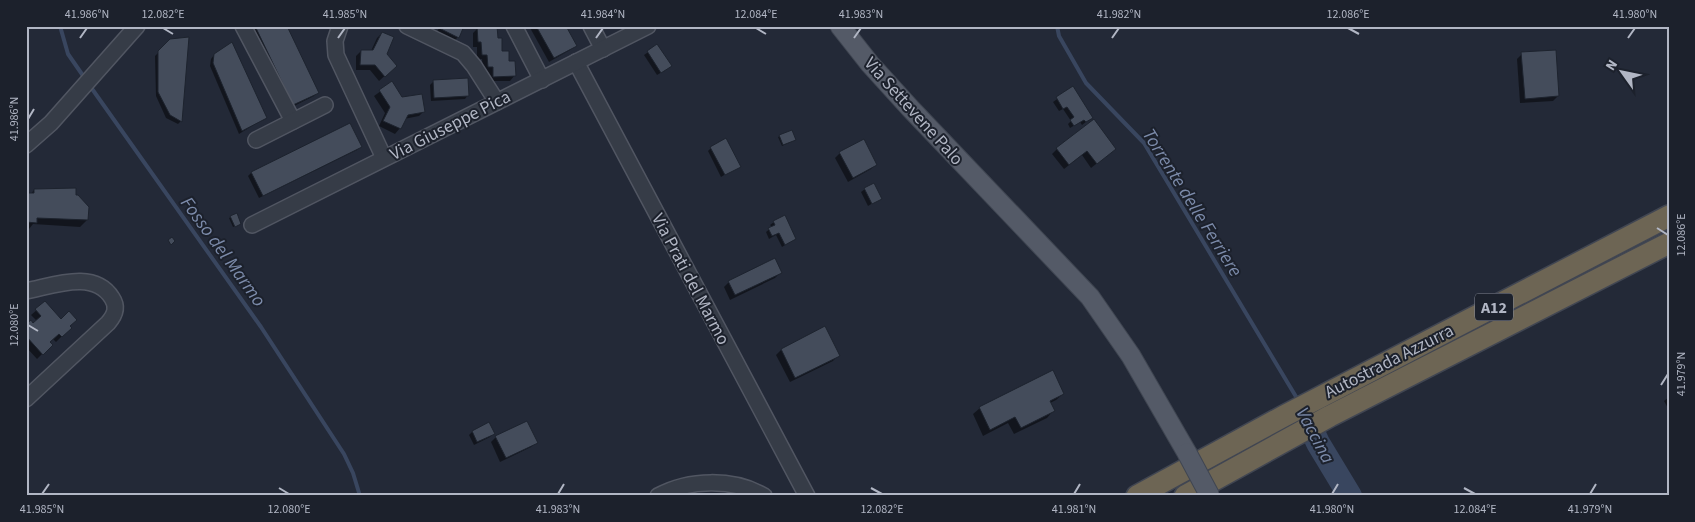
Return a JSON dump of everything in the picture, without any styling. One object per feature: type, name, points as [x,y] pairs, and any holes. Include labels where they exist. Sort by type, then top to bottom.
[{"type":"highway","name":"Autostrada Azzurra","points":[[1137,496],[1320,397],[1669,216]]},
{"type":"highway","name":"Autostrada Azzurra","points":[[1185,496],[1330,416],[1669,243]]},
{"type":"main road","name":"Via Settevene Palo","points":[[840,26],[886,83],[1090,297],[1131,356],[1210,496]]},
{"type":"street","points":[[26,145],[71,102],[137,26]]},
{"type":"street","points":[[243,26],[293,121]]},
{"type":"street","points":[[340,26],[334,45],[336,55],[384,158]]},
{"type":"street","points":[[407,26],[463,54],[474,66],[497,102]]},
{"type":"street","points":[[514,26],[542,80]]},
{"type":"street","points":[[592,26],[603,49]]},
{"type":"street","name":"Via Giuseppe Pica","points":[[252,224],[648,26]]},
{"type":"street","name":"Via Prati del Marmo","points":[[576,62],[807,496]]},
{"type":"street","points":[[256,140],[325,105]]},
{"type":"street","points":[[26,291],[78,281],[90,282],[102,287],[110,295],[115,304],[115,309],[108,323],[26,398]]},
{"type":"street","points":[[658,496],[685,486],[714,483],[742,486],[764,496]]},
{"type":"building","points":[[255,26],[287,26],[319,93],[293,105]]},
{"type":"building","points":[[443,26],[464,26],[459,38],[441,29]]},
{"type":"building","points":[[477,26],[497,26],[498,38],[502,38],[502,51],[509,51],[509,61],[515,61],[516,76],[493,77],[493,67],[488,67],[487,55],[482,55],[481,42],[478,42]]},
{"type":"building","points":[[536,26],[566,26],[577,46],[554,58]]},
{"type":"building","points":[[382,32],[394,37],[387,54],[397,66],[385,77],[375,65],[360,65],[361,50],[373,50]]},
{"type":"building","points":[[189,37],[182,122],[170,115],[158,92],[158,51],[170,39]]},
{"type":"building","points":[[232,42],[267,118],[242,131],[213,63],[214,54]]},
{"type":"building","points":[[657,44],[672,66],[661,73],[647,51]]},
{"type":"building","points":[[1556,50],[1559,96],[1525,99],[1521,52]]},
{"type":"building","points":[[468,78],[469,96],[434,98],[433,80]]},
{"type":"building","points":[[392,81],[402,97],[422,94],[425,112],[408,115],[401,129],[383,121],[390,107],[379,90]]},
{"type":"building","points":[[1073,86],[1093,118],[1086,122],[1084,120],[1074,126],[1070,120],[1074,117],[1067,107],[1063,109],[1056,97]]},
{"type":"building","points":[[1094,119],[1116,149],[1097,164],[1087,151],[1069,165],[1056,148]]},
{"type":"building","points":[[350,123],[362,147],[263,196],[251,172]]},
{"type":"building","points":[[792,130],[796,140],[783,145],[779,135]]},
{"type":"building","points":[[726,138],[741,167],[725,175],[710,147]]},
{"type":"building","points":[[864,139],[877,165],[853,178],[839,152]]},
{"type":"building","points":[[874,183],[882,199],[872,204],[864,188]]},
{"type":"building","points":[[76,188],[76,195],[89,207],[88,220],[37,218],[37,223],[26,222],[26,193],[34,193],[34,189]]},
{"type":"building","points":[[237,213],[241,224],[235,227],[230,216]]},
{"type":"building","points":[[785,215],[796,239],[785,245],[779,233],[772,236],[768,228],[775,225],[773,221]]},
{"type":"building","points":[[172,237],[175,241],[171,245],[168,240]]},
{"type":"building","points":[[775,258],[782,273],[735,295],[728,281]]},
{"type":"building","points":[[45,301],[61,319],[69,311],[77,320],[70,326],[72,328],[62,337],[59,334],[50,342],[53,345],[43,355],[26,336],[26,324],[31,320],[33,323],[41,316],[35,309]]},
{"type":"building","points":[[825,326],[840,356],[795,378],[781,349]]},
{"type":"building","points":[[1053,370],[1064,394],[1050,401],[1055,411],[1021,428],[1015,417],[990,430],[979,407]]},
{"type":"building","points":[[527,421],[538,443],[506,458],[495,436]]},
{"type":"building","points":[[489,422],[495,434],[477,442],[472,431]]},
{"type":"waterway","name":"Fosso del Marmo","points":[[60,26],[68,54],[86,80]]},
{"type":"waterway","name":"Torrente delle Ferriere","points":[[1057,26],[1059,36],[1086,83],[1144,143],[1298,400]]},
{"type":"waterway","name":"Fosso del Marmo","points":[[90,86],[261,327],[344,454],[353,473],[360,496]]},
{"type":"waterway","name":"Vaccina","points":[[1302,408],[1318,443],[1350,496]]}]
